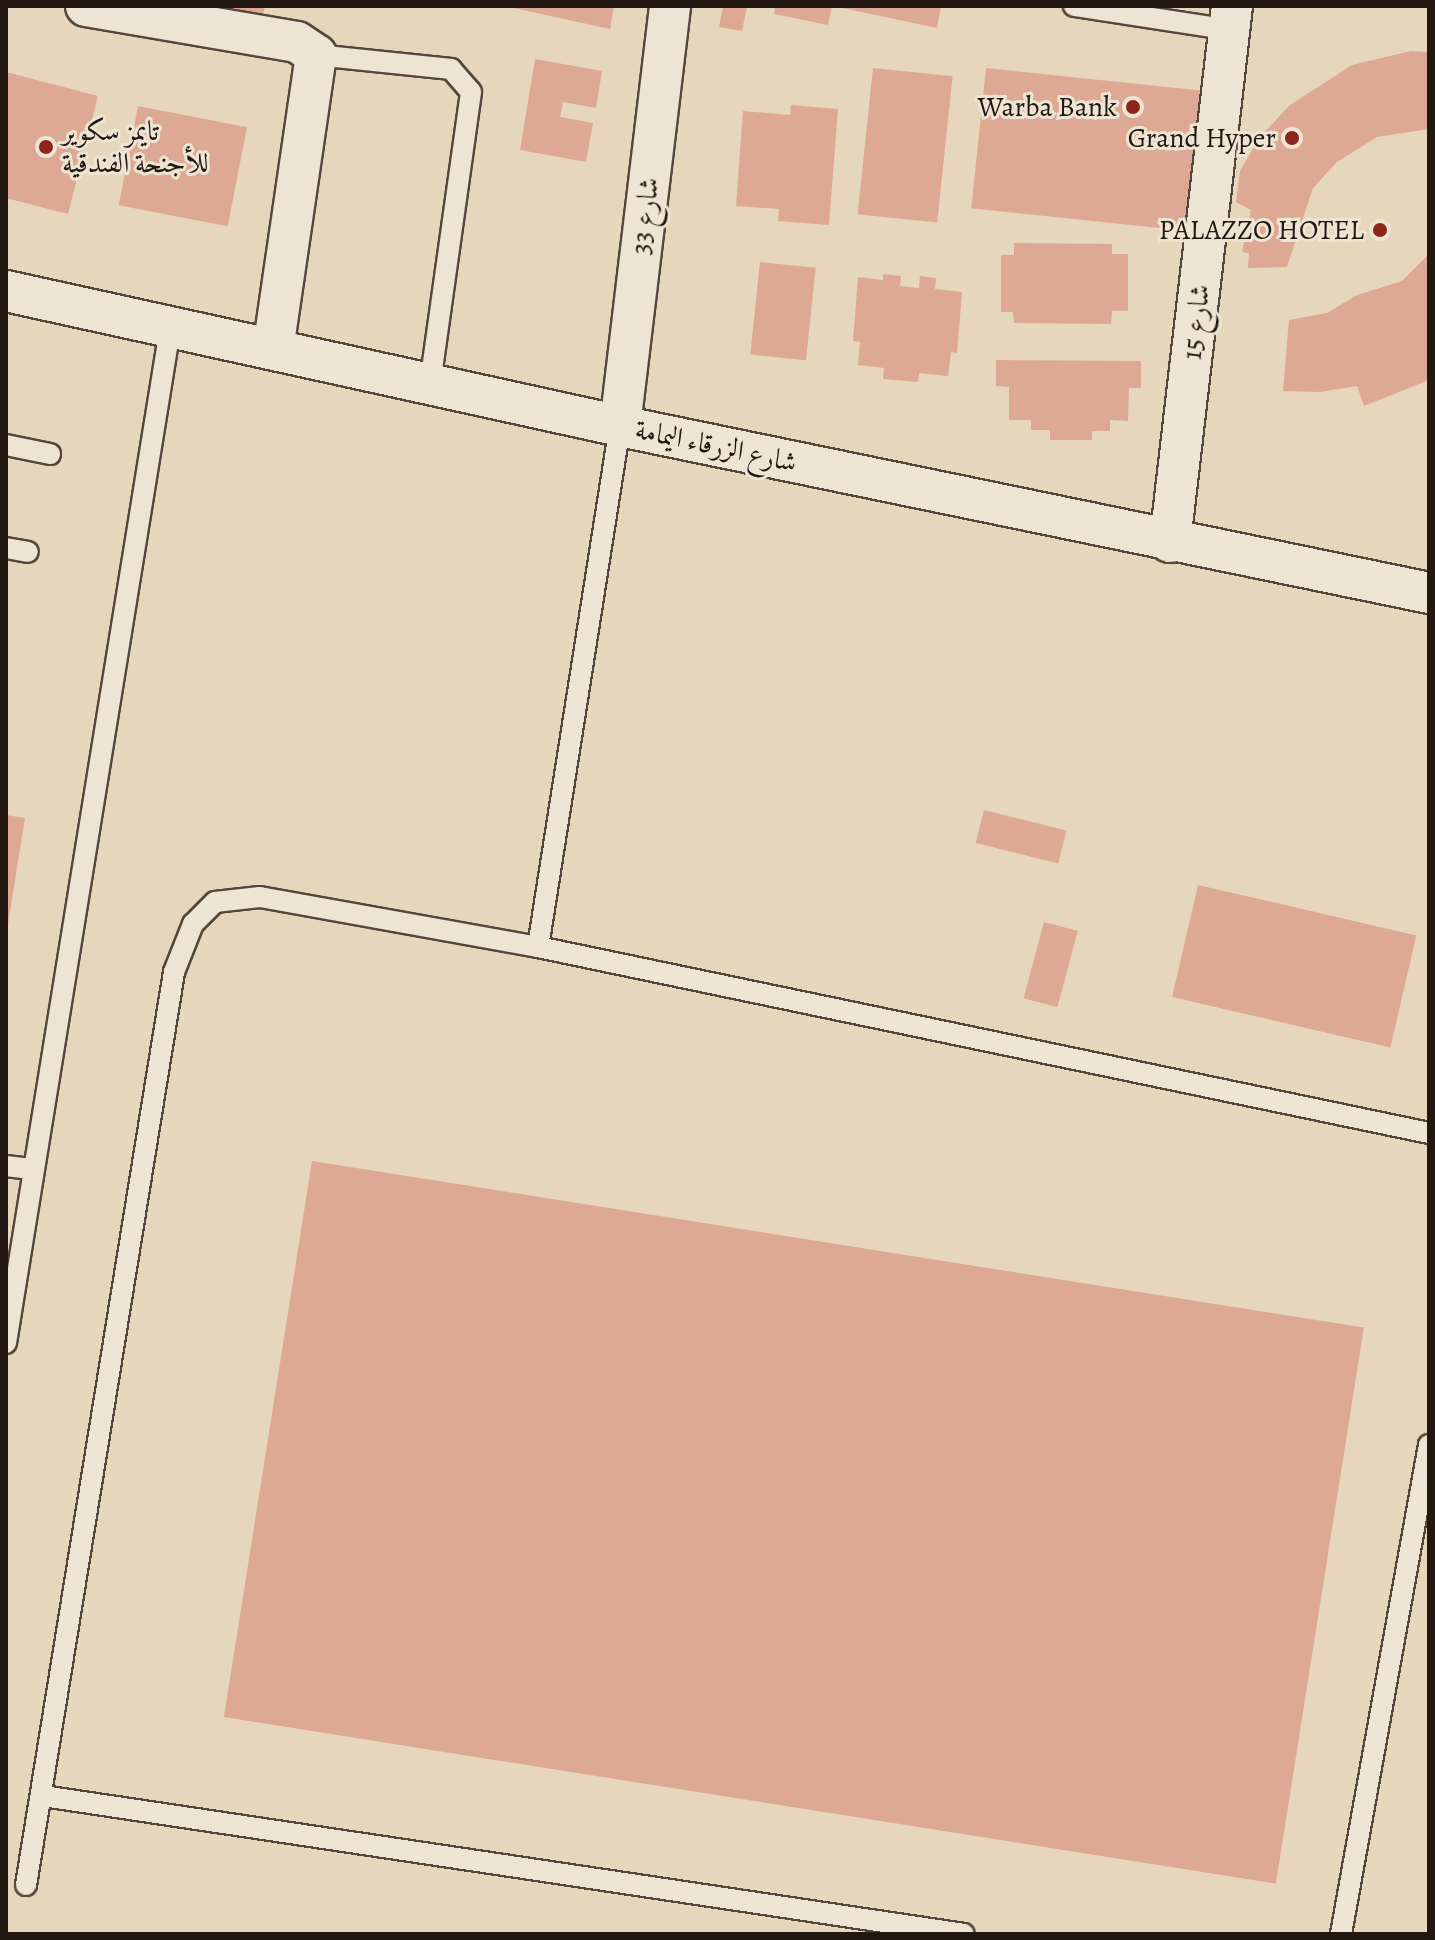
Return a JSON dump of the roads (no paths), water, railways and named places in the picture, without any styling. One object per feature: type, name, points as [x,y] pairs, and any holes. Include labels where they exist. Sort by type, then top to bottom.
[{"type":"street","points":[[86,6],[297,34],[273,348]]},
{"type":"street","name":"شارع 33","points":[[620,426],[670,6]]},
{"type":"street","name":"شارع 15","points":[[1170,542],[1231,18]]},
{"type":"street","name":"شارع الزرقاء اليمامة","points":[[6,291],[620,426],[1170,542],[1429,593]]},
{"type":"lane","points":[[1074,6],[1231,18]]},
{"type":"lane","points":[[297,34],[451,69],[471,92],[430,384]]},
{"type":"lane","points":[[6,1343],[31,1169],[170,329]]},
{"type":"lane","points":[[538,947],[620,426]]},
{"type":"lane","points":[[6,445],[50,454]]},
{"type":"lane","points":[[6,548],[28,552]]},
{"type":"lane","points":[[26,1885],[43,1796],[174,972],[193,924],[215,902],[260,897],[538,947],[1429,1133]]},
{"type":"lane","points":[[6,1166],[31,1169]]},
{"type":"lane","points":[[1341,1934],[1429,1445]]},
{"type":"lane","points":[[43,1796],[964,1934]]},
{"type":"place","name":"Warba Bank","points":[[1133,107]]},
{"type":"place","name":"Grand Hyper","points":[[1292,138]]},
{"type":"place","name":"تايمز سكوير للأجنحة الفندقية","points":[[46,147]]},
{"type":"place","name":"PALAZZO HOTEL","points":[[1380,230]]}]
